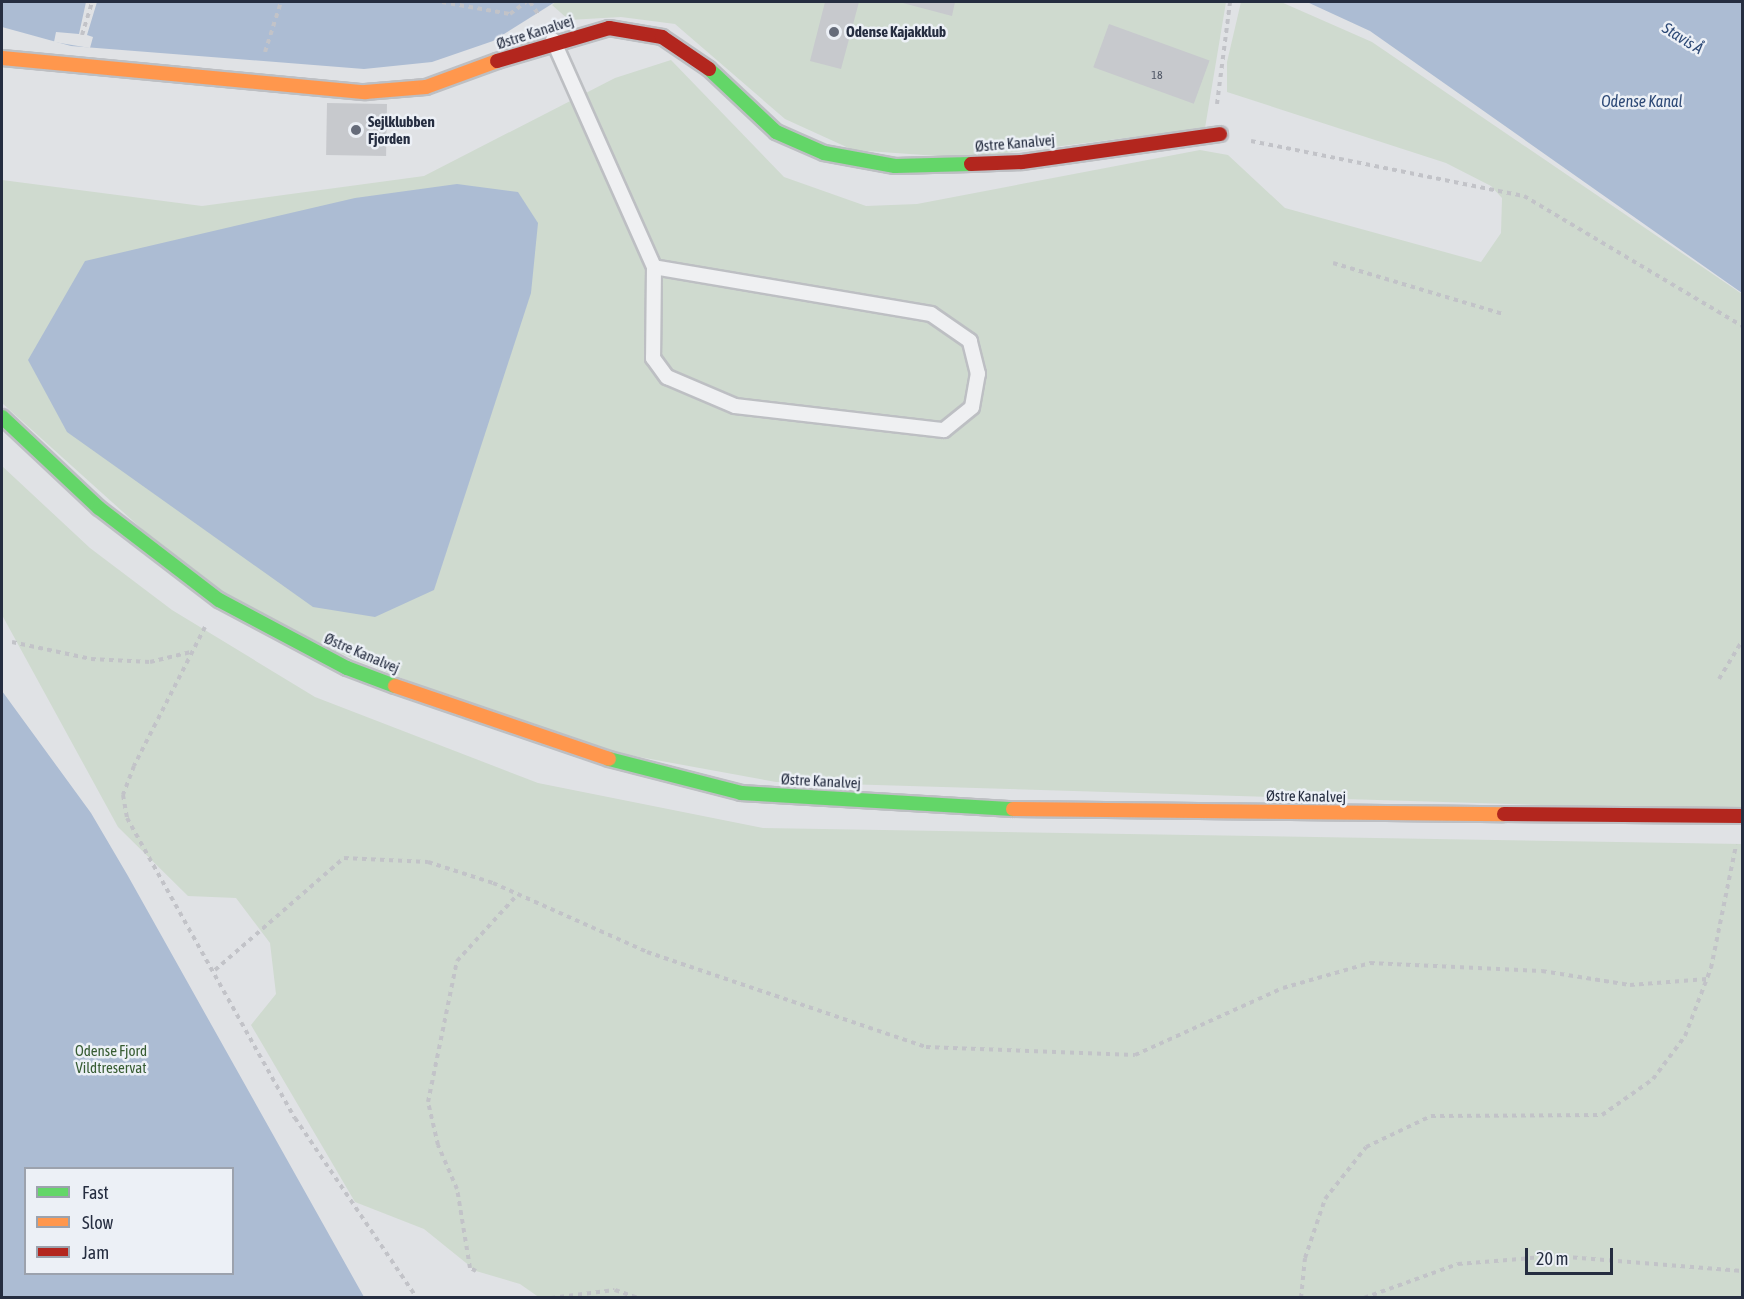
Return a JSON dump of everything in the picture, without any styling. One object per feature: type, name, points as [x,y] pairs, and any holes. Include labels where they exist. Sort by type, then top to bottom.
[{"type":"street","name":"Østre Kanalvej","points":[[2,58],[365,92],[426,87],[553,40],[609,28],[662,37],[691,52],[776,132],[824,153],[895,166],[1022,162],[1220,134]]},
{"type":"street","name":"Østre Kanalvej","points":[[2,417],[99,508],[219,600],[347,668],[570,749],[741,794],[1030,809],[1742,816]]},
{"type":"lane","points":[[553,40],[654,267],[653,358],[667,376],[735,406],[944,430],[972,407],[978,374],[970,341],[931,314],[654,267]]},
{"type":"path","points":[[262,63],[281,2]]},
{"type":"path","points":[[442,2],[510,14],[526,2]]},
{"type":"path","points":[[1230,2],[1215,90],[1220,134],[1524,196],[1743,326]]},
{"type":"path","points":[[1333,263],[1503,314]]},
{"type":"path","points":[[219,600],[123,795],[127,818],[295,1118],[417,1298]]},
{"type":"path","points":[[1719,679],[1743,641]]},
{"type":"path","points":[[12,642],[91,659],[150,662],[192,652]]},
{"type":"path","points":[[1301,1298],[1305,1258],[1325,1199],[1366,1147],[1431,1116],[1602,1115],[1653,1079],[1685,1036],[1707,979],[1742,816]]},
{"type":"path","points":[[214,970],[344,858],[428,862],[518,895],[647,952],[926,1047],[1033,1055],[1135,1055],[1283,988],[1370,963],[1542,971],[1629,984],[1707,979]]},
{"type":"path","points":[[476,1271],[470,1268],[457,1189],[438,1145],[428,1102],[457,961],[518,895]]},
{"type":"path","points":[[1364,1298],[1458,1264],[1555,1256],[1743,1271]]},
{"type":"path","points":[[552,1298],[615,1290],[638,1298]]},
{"type":"shaded area","points":[[555,2],[1226,2],[1205,128],[966,158],[853,150],[785,119],[675,24],[621,17],[569,20],[552,5]]},
{"type":"shaded area","points":[[1241,2],[1281,2],[1372,42],[1742,294],[1742,811],[776,782],[563,743],[342,654],[203,584],[2,403],[2,180],[202,206],[424,176],[615,78],[671,60],[784,177],[866,206],[917,204],[1200,150],[1228,155],[1285,208],[1481,262],[1501,233],[1502,198],[1491,186],[1446,163],[1227,92],[1227,62]]},
{"type":"shaded area","points":[[2,466],[90,548],[172,610],[315,697],[538,783],[763,828],[1742,844],[1742,1297],[540,1298],[520,1284],[476,1271],[424,1229],[355,1202],[251,1025],[276,994],[270,943],[236,898],[188,896],[118,827],[2,615]]},
{"type":"water","points":[[2,2],[555,2],[493,41],[432,62],[364,69],[71,46],[2,27]]},
{"type":"water","name":"Odense Kanal","points":[[1307,2],[1742,2],[1742,293],[1370,31]]},
{"type":"water","points":[[457,184],[518,192],[538,223],[531,293],[434,590],[375,617],[313,607],[67,432],[28,360],[85,261],[355,198]]},
{"type":"water","name":"Odense Fjord Vildtreservat","points":[[2,691],[91,813],[364,1297],[2,1297]]},
{"type":"pier","points":[[86,2],[97,2],[87,35],[93,37],[90,48],[54,42],[56,32],[79,34]]},
{"type":"building","name":"Odense Kajakklub","points":[[825,2],[859,2],[841,69],[810,61]]},
{"type":"building","name":"Odense Kajakklub","points":[[899,2],[955,2],[952,16]]},
{"type":"building","points":[[1109,24],[1210,61],[1194,104],[1093,67]]},
{"type":"building","name":"Sejlklubben Fjorden","points":[[327,103],[387,104],[386,156],[326,155]]},
{"type":"traffic: fast","points":[[709,69],[776,132],[824,153],[895,166],[971,164]]},
{"type":"traffic: fast","points":[[2,417],[99,508],[219,600],[347,668],[395,686]]},
{"type":"traffic: fast","points":[[609,759],[741,793],[1013,809]]},
{"type":"traffic: slow","points":[[2,58],[365,92],[426,87],[497,61]]},
{"type":"traffic: slow","points":[[395,686],[609,759]]},
{"type":"traffic: slow","points":[[1013,809],[1504,814]]},
{"type":"traffic: jam","points":[[497,61],[609,28],[662,37],[709,69]]},
{"type":"traffic: jam","points":[[971,164],[1022,162],[1220,134]]},
{"type":"traffic: jam","points":[[1504,814],[1742,816]]},
{"type":"place","name":"Odense Kajakklub","points":[[834,32]]},
{"type":"place","name":"Sejlklubben Fjorden","points":[[356,130]]},
{"type":"water label","name":"Stavis Å","points":[[1683,38]]}]
